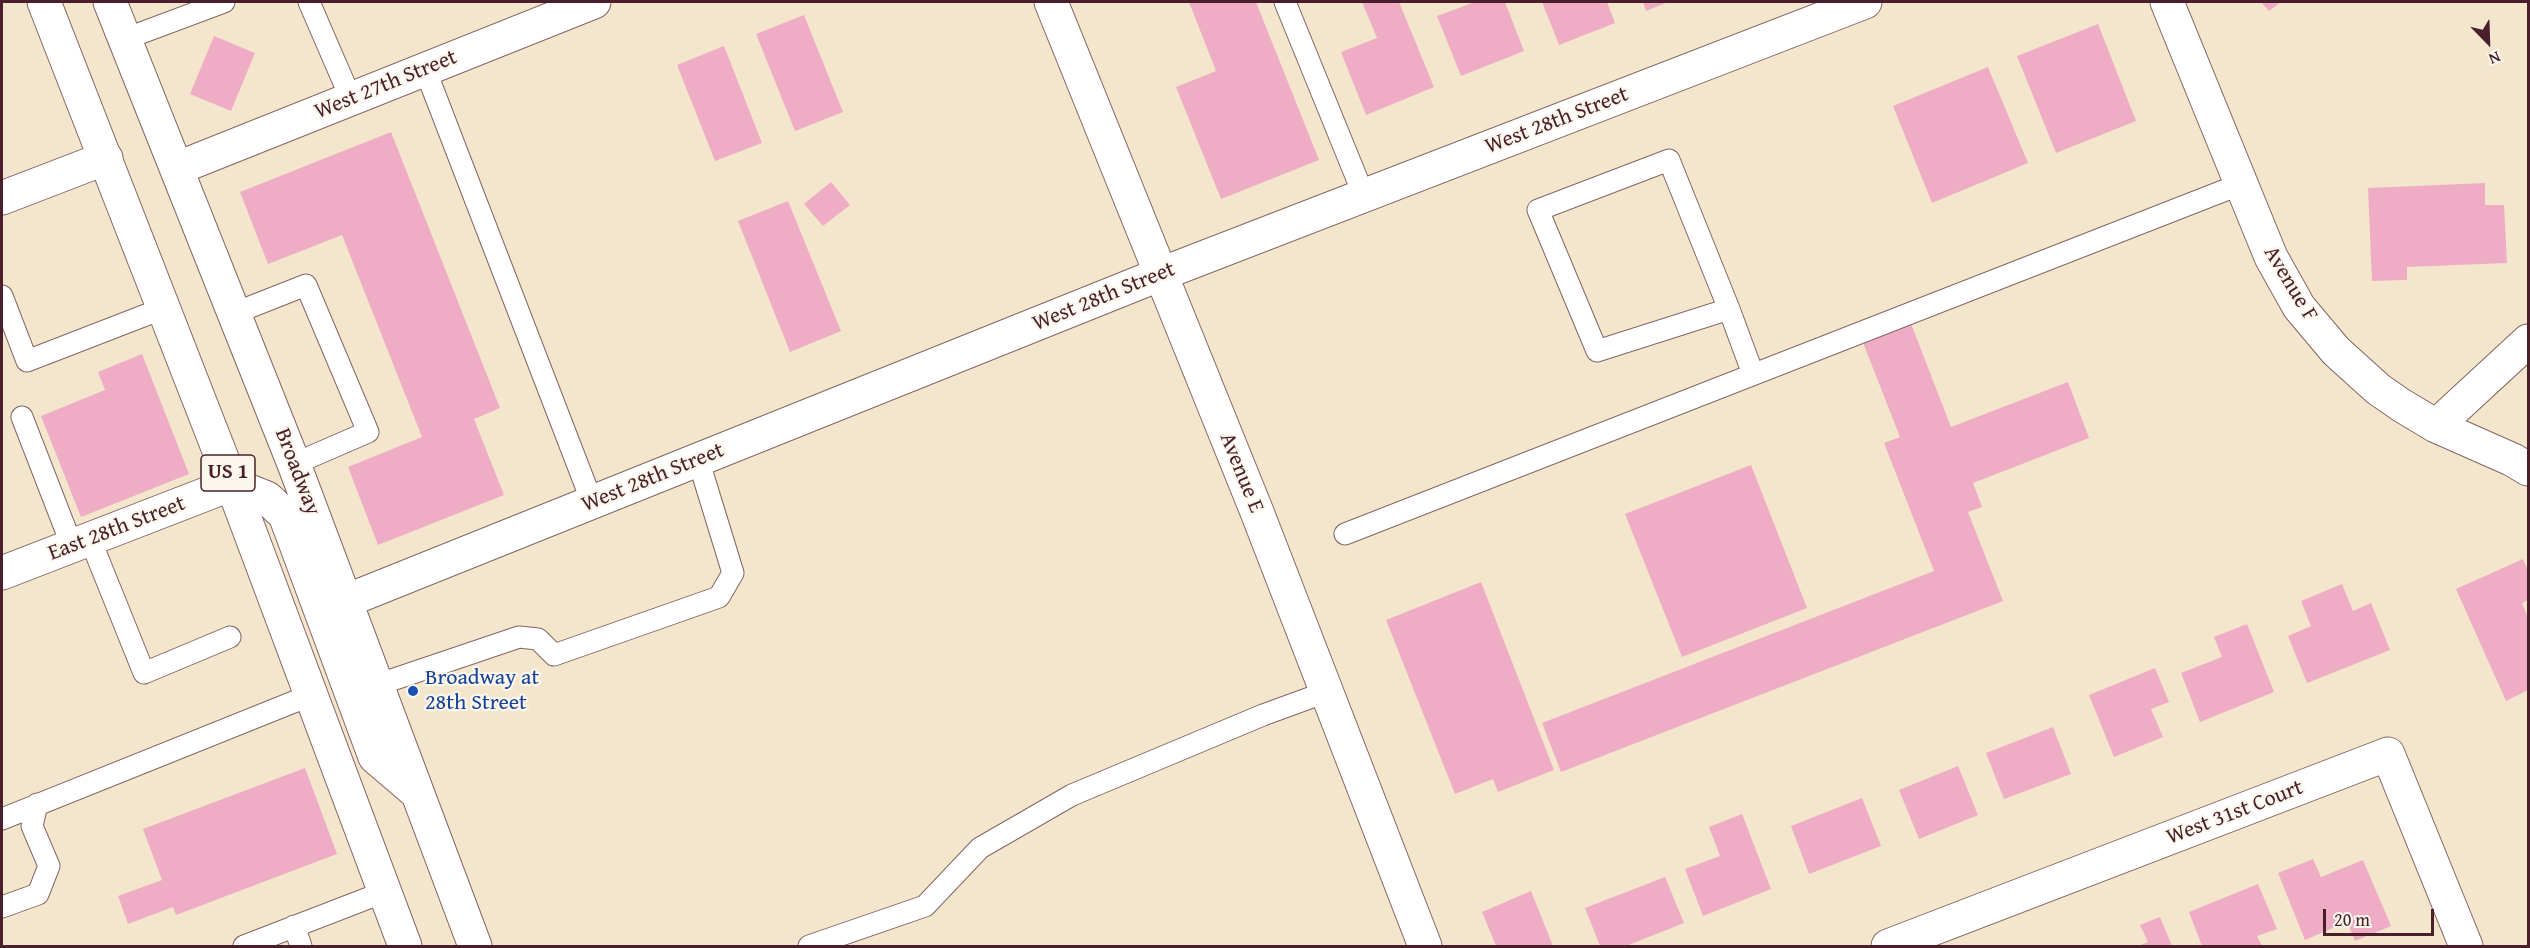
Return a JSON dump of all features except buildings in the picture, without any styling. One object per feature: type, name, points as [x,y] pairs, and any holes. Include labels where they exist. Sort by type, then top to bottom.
[{"type":"street","name":"US 1","points":[[44,2],[232,484],[405,946]]},
{"type":"street","name":"Broadway","points":[[110,2],[294,464],[475,946]]},
{"type":"street","name":"West 27th Street","points":[[178,168],[594,2]]},
{"type":"street","name":"Avenue E","points":[[1051,2],[1257,512],[1425,946]]},
{"type":"street","name":"West 28th Street","points":[[346,601],[1161,274],[1865,2]]},
{"type":"street","name":"Avenue F","points":[[2167,2],[2271,257],[2300,307],[2336,351],[2378,389],[2436,426],[2529,469]]},
{"type":"street","points":[[2,198],[106,158]]},
{"type":"street","points":[[2436,426],[2529,341]]},
{"type":"street","points":[[232,484],[267,498],[285,515],[375,757],[418,794]]},
{"type":"street","name":"East 28th Street","points":[[2,573],[232,484]]},
{"type":"street","name":"West 31st Court","points":[[1888,946],[2388,754],[2466,946]]},
{"type":"lane","points":[[125,39],[224,2]]},
{"type":"lane","points":[[309,2],[351,99]]},
{"type":"lane","points":[[1285,2],[1364,196]]},
{"type":"lane","points":[[425,69],[592,502]]},
{"type":"lane","points":[[1729,309],[1597,351],[1538,210],[1669,160],[1729,309],[1753,374]]},
{"type":"lane","points":[[1345,534],[2241,184]]},
{"type":"lane","points":[[235,313],[306,285],[368,432],[294,464]]},
{"type":"lane","points":[[2,296],[27,361],[164,308]]},
{"type":"lane","points":[[22,417],[144,673],[230,637]]},
{"type":"lane","points":[[377,685],[519,637],[538,639],[555,655],[719,597],[733,573],[698,459]]},
{"type":"lane","points":[[808,946],[925,906],[980,848],[1071,795],[1263,715],[1326,692]]},
{"type":"lane","points":[[2,819],[311,695]]},
{"type":"lane","points":[[2,907],[38,894],[49,866],[32,826],[37,804]]},
{"type":"lane","points":[[244,946],[384,892]]},
{"type":"lane","points":[[294,926],[302,946]]},
{"type":"place","name":"Broadway at 28th Street","points":[[413,691]]}]
